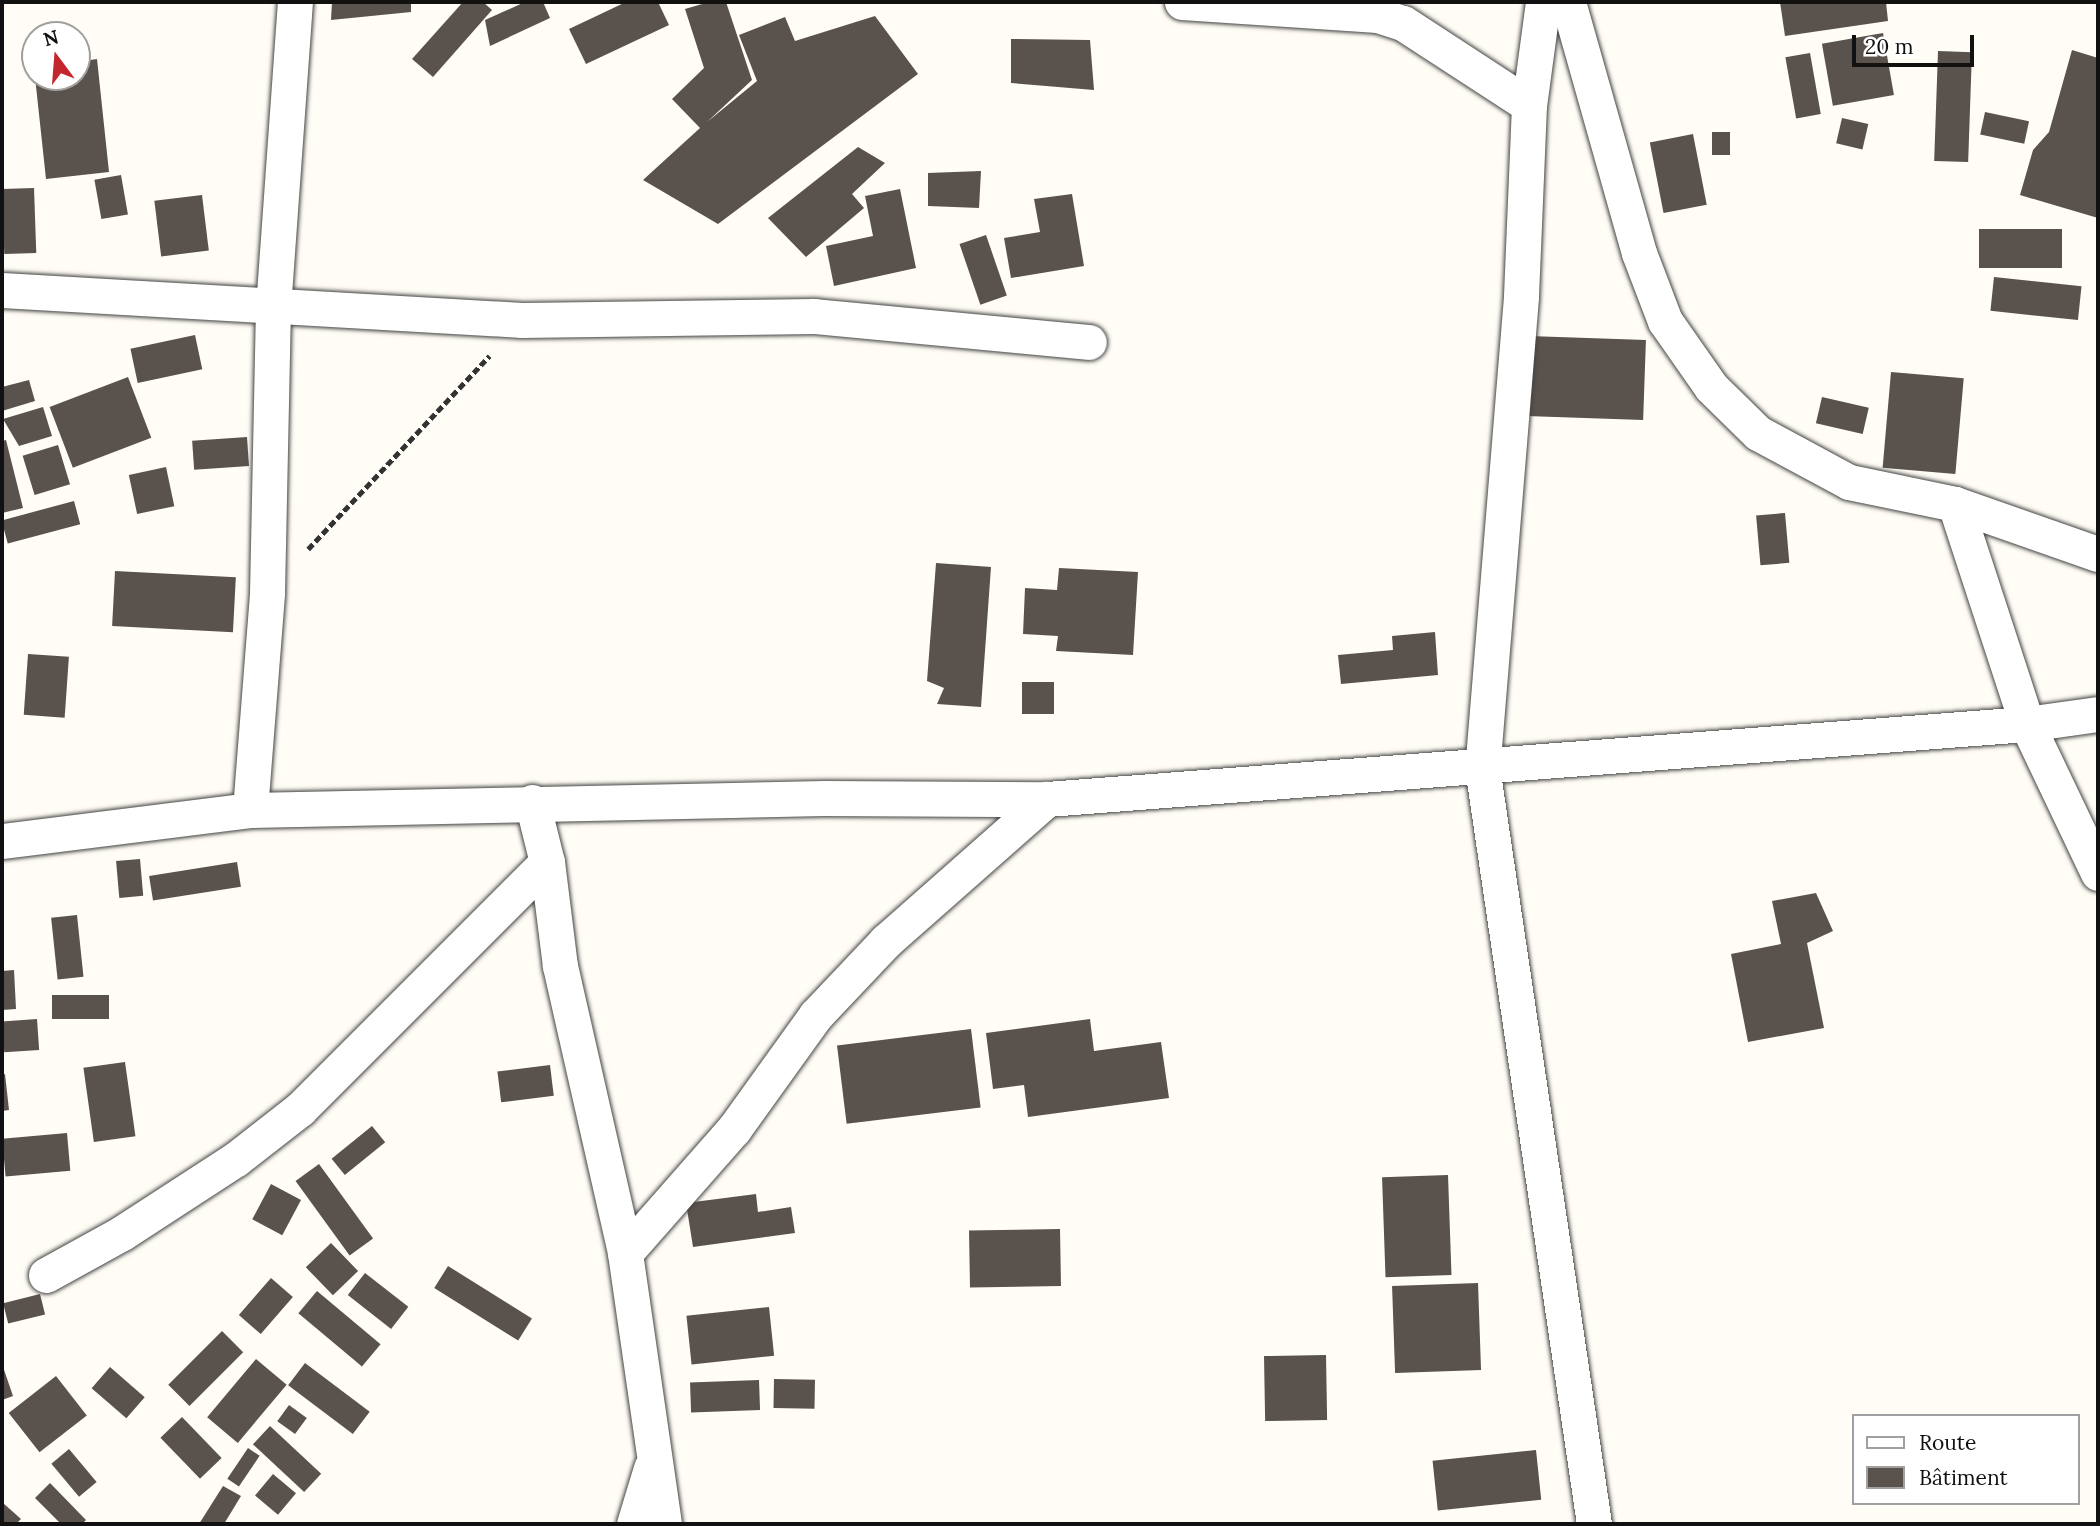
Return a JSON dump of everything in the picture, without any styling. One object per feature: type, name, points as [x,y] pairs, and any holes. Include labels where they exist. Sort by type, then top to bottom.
[{"type":"street","points":[[250,810],[267,593],[273,308],[295,2]]},
{"type":"street","points":[[1182,2],[1378,15],[1403,23],[1529,105]]},
{"type":"street","points":[[1543,2],[1529,105],[1521,297],[1482,767],[1594,1524]]},
{"type":"street","points":[[1568,2],[1639,253],[1665,321],[1711,387],[1758,433],[1849,482],[1955,504],[2098,554]]},
{"type":"street","points":[[2,290],[273,308],[522,320],[814,316],[1089,342]]},
{"type":"street","points":[[1955,504],[2027,724],[2098,873]]},
{"type":"street","points":[[2,841],[250,810],[532,802],[1047,799],[2027,724],[2098,715]]},
{"type":"street","points":[[625,1253],[734,1129],[816,1015],[886,941],[1047,799]]},
{"type":"street","points":[[532,802],[547,862],[560,966],[625,1253],[664,1524]]},
{"type":"street","points":[[46,1275],[122,1233],[224,1167],[300,1108],[547,862]]},
{"type":"street","points":[[634,1524],[654,1457]]},
{"type":"path","points":[[267,593],[522,320]]},
{"type":"building","points":[[332,2],[411,2],[411,12],[331,20]]},
{"type":"building","points":[[463,2],[483,2],[492,10],[433,77],[412,59]]},
{"type":"building","points":[[525,2],[543,2],[550,18],[490,46],[485,20]]},
{"type":"building","points":[[626,2],[658,2],[669,25],[586,64],[569,29]]},
{"type":"building","points":[[709,2],[726,2],[752,80],[707,122],[757,81],[739,35],[785,17],[795,41],[875,16],[918,74],[718,224],[643,180],[700,128],[672,99],[704,68],[685,9]]},
{"type":"building","points":[[1780,2],[1886,2],[1888,21],[1785,36]]},
{"type":"building","points":[[1883,33],[1894,95],[1833,106],[1822,44]]},
{"type":"building","points":[[1011,39],[1090,40],[1094,90],[1011,83]]},
{"type":"building","points":[[2072,50],[2098,58],[2098,218],[2020,195],[2033,150],[2049,132]]},
{"type":"building","points":[[1938,51],[1972,52],[1968,162],[1934,161]]},
{"type":"building","points":[[1810,53],[1821,114],[1796,118],[1785,57]]},
{"type":"building","points":[[97,59],[109,172],[46,179],[37,91],[91,91],[91,60]]},
{"type":"building","points":[[1985,112],[2029,121],[2024,144],[1980,134]]},
{"type":"building","points":[[1842,118],[1868,124],[1862,149],[1836,143]]},
{"type":"building","points":[[1712,132],[1730,132],[1730,155],[1712,155]]},
{"type":"building","points":[[1693,134],[1707,205],[1664,213],[1650,142]]},
{"type":"building","points":[[858,147],[885,163],[852,194],[864,208],[806,257],[768,218]]},
{"type":"building","points":[[981,171],[979,208],[928,206],[928,173]]},
{"type":"building","points":[[121,175],[128,214],[101,219],[94,180]]},
{"type":"building","points":[[34,188],[36,253],[4,254],[2,189]]},
{"type":"building","points":[[900,189],[916,268],[834,286],[826,246],[873,236],[865,196]]},
{"type":"building","points":[[1072,194],[1084,266],[1011,278],[1004,238],[1040,232],[1034,199]]},
{"type":"building","points":[[202,195],[209,251],[161,256],[154,201]]},
{"type":"building","points":[[1979,229],[2062,229],[2062,268],[1979,268]]},
{"type":"building","points":[[986,235],[1007,296],[980,305],[960,244]]},
{"type":"building","points":[[1994,277],[2082,286],[2078,320],[1990,311]]},
{"type":"building","points":[[195,335],[202,369],[138,383],[130,349]]},
{"type":"building","points":[[1529,336],[1646,340],[1643,420],[1526,416]]},
{"type":"building","points":[[1891,372],[1964,378],[1955,474],[1883,468]]},
{"type":"building","points":[[128,377],[151,438],[73,468],[50,407]]},
{"type":"building","points":[[29,380],[35,401],[2,411],[2,387]]},
{"type":"building","points":[[1822,397],[1869,408],[1863,434],[1816,423]]},
{"type":"building","points":[[43,407],[52,436],[19,446],[3,419]]},
{"type":"building","points":[[247,437],[249,466],[194,470],[192,441]]},
{"type":"building","points":[[6,440],[23,508],[2,513],[2,441]]},
{"type":"building","points":[[58,445],[70,484],[35,495],[23,456]]},
{"type":"building","points":[[166,467],[174,506],[137,514],[129,475]]},
{"type":"building","points":[[74,501],[80,524],[8,544],[2,520]]},
{"type":"building","points":[[1785,513],[1789,563],[1760,565],[1756,516]]},
{"type":"building","points":[[936,563],[991,567],[981,707],[937,704],[944,688],[927,681]]},
{"type":"building","points":[[1059,568],[1138,572],[1133,655],[1056,651],[1058,636],[1023,634],[1025,588],[1057,590]]},
{"type":"building","points":[[115,571],[236,577],[233,632],[112,626]]},
{"type":"building","points":[[1435,632],[1438,675],[1341,684],[1338,655],[1393,650],[1392,636]]},
{"type":"building","points":[[28,654],[69,657],[65,718],[24,715]]},
{"type":"building","points":[[1022,682],[1054,682],[1054,714],[1022,714]]},
{"type":"building","points":[[140,859],[143,896],[119,898],[116,861]]},
{"type":"building","points":[[237,862],[241,887],[153,901],[149,876]]},
{"type":"building","points":[[1816,893],[1833,931],[1807,943],[1824,1028],[1748,1042],[1731,954],[1781,944],[1772,901]]},
{"type":"building","points":[[77,915],[83,977],[58,979],[51,918]]},
{"type":"building","points":[[14,970],[16,1009],[2,1010],[2,971]]},
{"type":"building","points":[[52,995],[109,995],[109,1019],[52,1019]]},
{"type":"building","points":[[37,1019],[39,1050],[4,1052],[2,1021]]},
{"type":"building","points":[[1090,1019],[1094,1051],[1161,1042],[1169,1098],[1028,1117],[1024,1085],[993,1089],[986,1033]]},
{"type":"building","points":[[971,1029],[981,1107],[847,1124],[837,1045]]},
{"type":"building","points":[[125,1062],[135,1136],[94,1142],[83,1068]]},
{"type":"building","points":[[550,1065],[554,1096],[501,1102],[497,1071]]},
{"type":"building","points":[[5,1074],[9,1110],[2,1111],[2,1075]]},
{"type":"building","points":[[372,1126],[385,1142],[345,1175],[332,1159]]},
{"type":"building","points":[[67,1133],[70,1171],[6,1177],[2,1139]]},
{"type":"building","points":[[319,1164],[373,1238],[350,1255],[296,1181]]},
{"type":"building","points":[[1448,1175],[1451,1275],[1386,1277],[1382,1177]]},
{"type":"building","points":[[271,1184],[301,1200],[282,1235],[252,1219]]},
{"type":"building","points":[[756,1194],[758,1212],[791,1207],[795,1233],[693,1247],[686,1203]]},
{"type":"building","points":[[1060,1229],[1061,1286],[970,1288],[969,1231]]},
{"type":"building","points":[[331,1243],[358,1271],[333,1295],[306,1267]]},
{"type":"building","points":[[448,1266],[532,1318],[518,1341],[434,1288]]},
{"type":"building","points":[[365,1273],[408,1307],[391,1329],[348,1295]]},
{"type":"building","points":[[271,1278],[293,1297],[261,1334],[239,1315]]},
{"type":"building","points":[[1478,1283],[1481,1370],[1395,1373],[1392,1286]]},
{"type":"building","points":[[317,1291],[381,1344],[362,1367],[298,1313]]},
{"type":"building","points":[[40,1294],[45,1314],[8,1324],[3,1303]]},
{"type":"building","points":[[769,1307],[774,1356],[692,1364],[686,1316]]},
{"type":"building","points":[[222,1331],[243,1352],[189,1406],[168,1385]]},
{"type":"building","points":[[1326,1355],[1327,1420],[1265,1421],[1264,1356]]},
{"type":"building","points":[[256,1359],[287,1385],[238,1443],[207,1417]]},
{"type":"building","points":[[305,1363],[370,1412],[353,1434],[288,1385]]},
{"type":"building","points":[[2,1364],[13,1396],[2,1400]]},
{"type":"building","points":[[110,1367],[145,1397],[126,1418],[92,1388]]},
{"type":"building","points":[[56,1376],[87,1415],[40,1452],[9,1413]]},
{"type":"building","points":[[774,1379],[815,1380],[814,1409],[773,1408]]},
{"type":"building","points":[[759,1380],[760,1410],[691,1412],[690,1382]]},
{"type":"building","points":[[289,1405],[307,1418],[295,1434],[277,1421]]},
{"type":"building","points":[[182,1417],[222,1458],[200,1479],[160,1438]]},
{"type":"building","points":[[270,1426],[321,1474],[304,1492],[253,1444]]},
{"type":"building","points":[[248,1448],[260,1456],[239,1487],[227,1479]]},
{"type":"building","points":[[69,1449],[97,1482],[79,1497],[51,1464]]},
{"type":"building","points":[[1536,1450],[1541,1500],[1438,1511],[1433,1461]]},
{"type":"building","points":[[273,1474],[296,1493],[278,1515],[255,1495]]},
{"type":"building","points":[[50,1483],[86,1520],[82,1524],[61,1524],[35,1498]]},
{"type":"building","points":[[223,1486],[241,1496],[224,1524],[199,1524]]},
{"type":"building","points":[[3,1503],[21,1519],[16,1524],[2,1522]]}]
